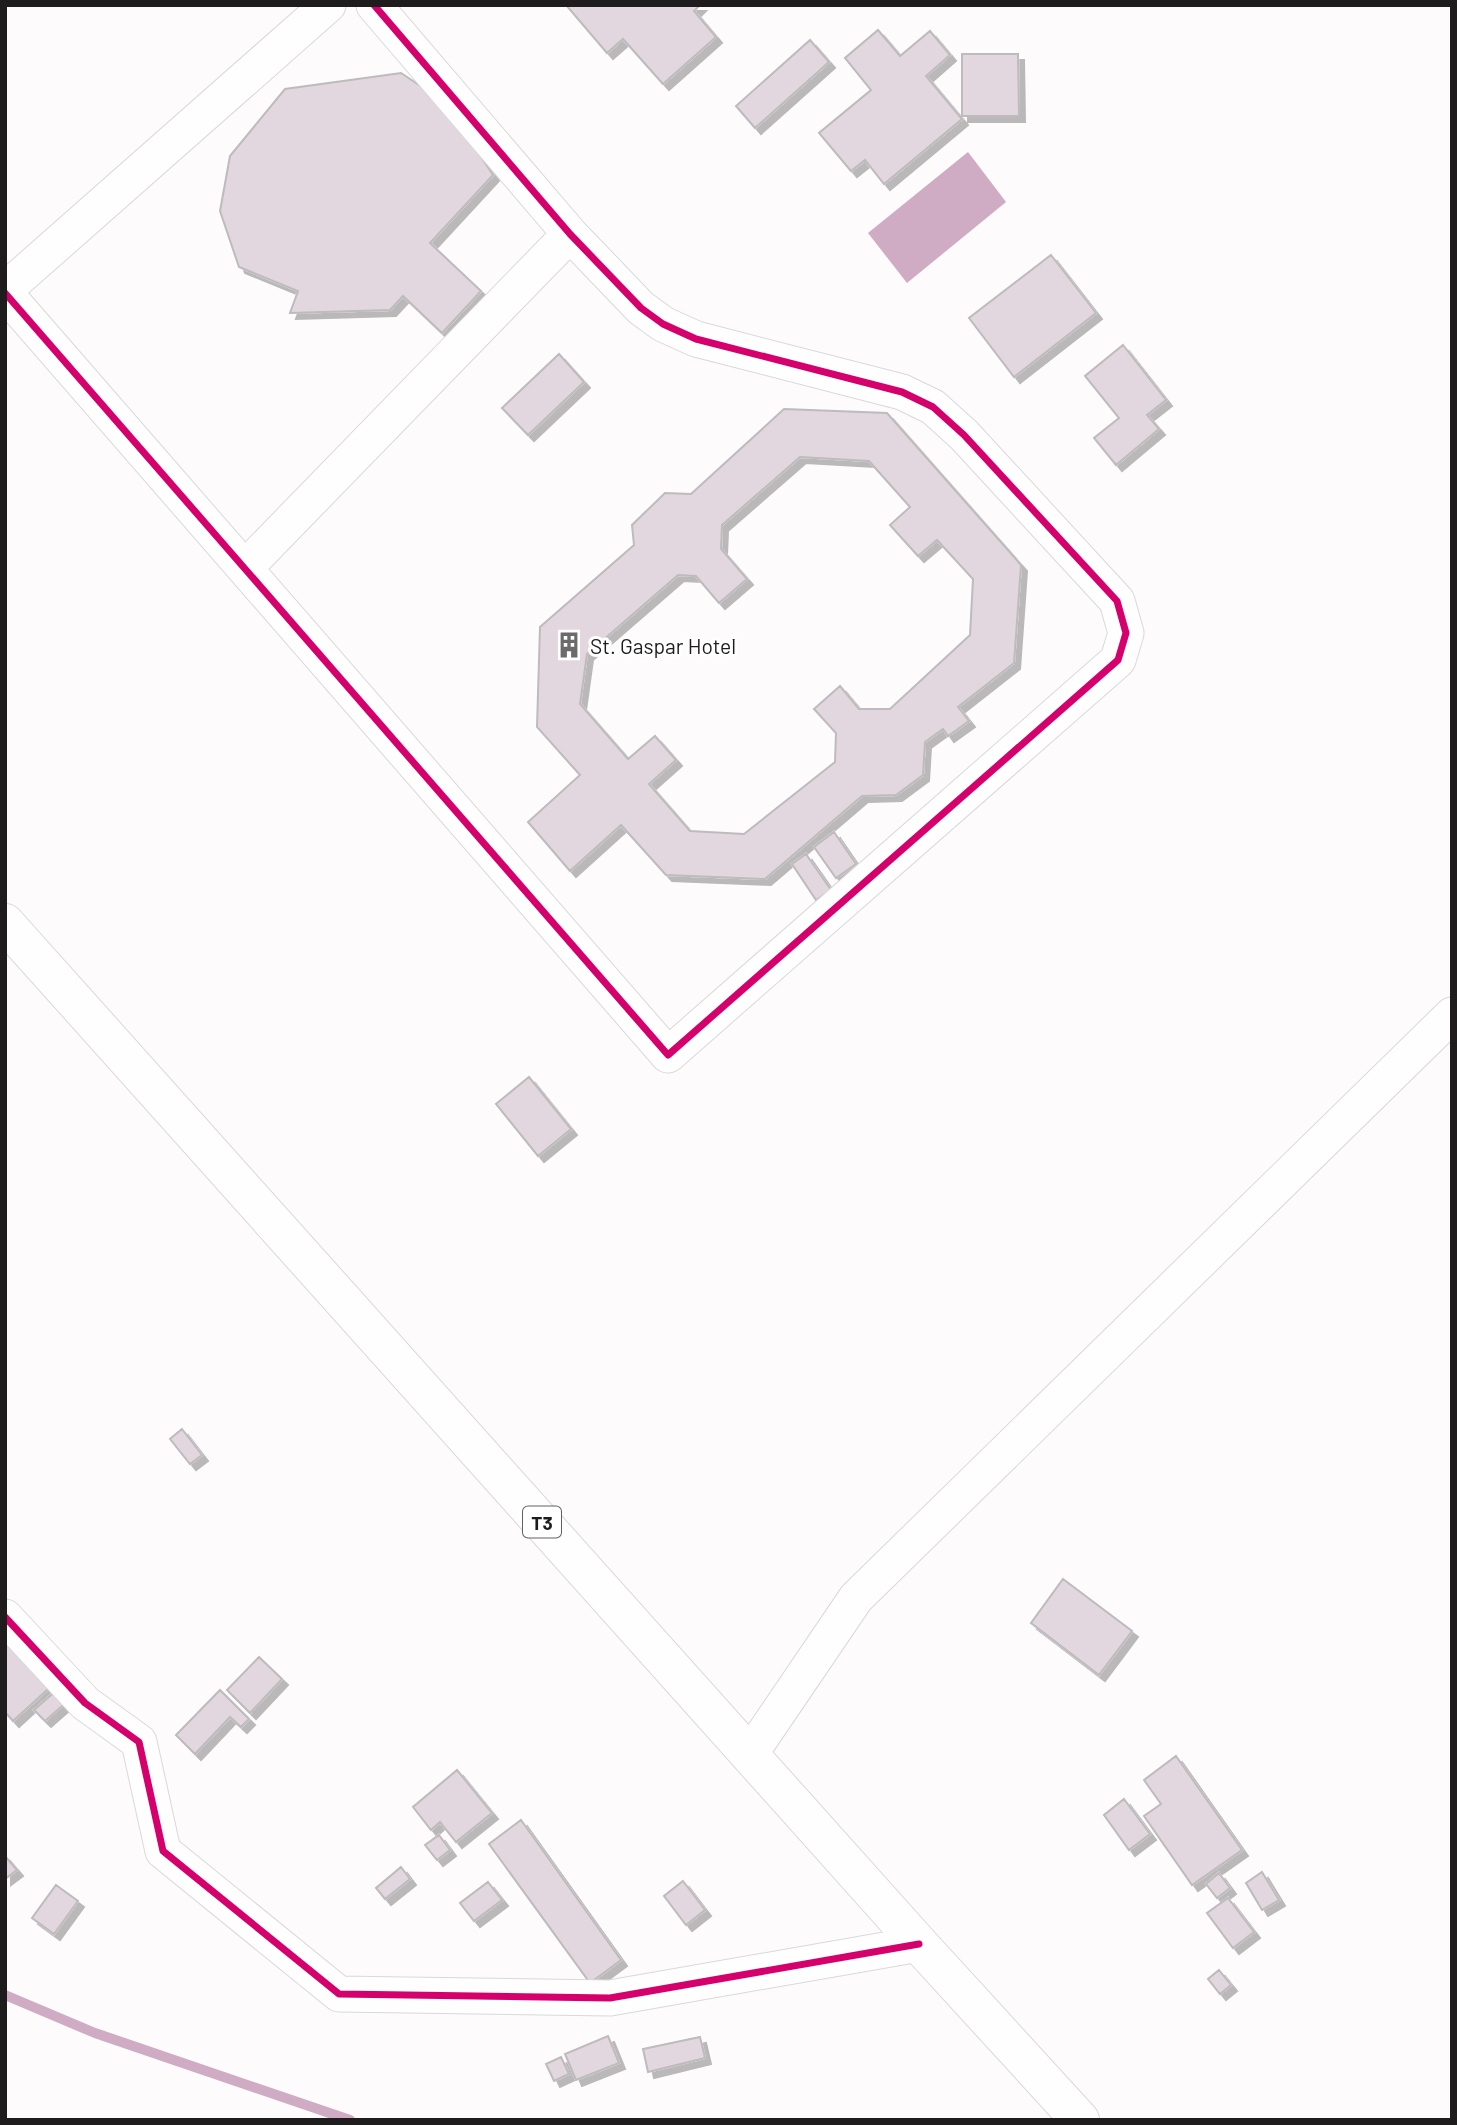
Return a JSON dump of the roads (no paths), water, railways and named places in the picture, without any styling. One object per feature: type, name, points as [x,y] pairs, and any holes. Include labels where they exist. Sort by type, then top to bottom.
[{"type":"highway","name":"T3","points":[[5,923],[919,1944],[1080,2120]]},
{"type":"street","points":[[328,5],[5,292],[668,1055],[1118,660],[1126,633],[1117,601],[964,435],[933,407],[902,392],[696,338],[663,324],[641,308],[570,234],[374,5]]},
{"type":"street","points":[[245,568],[570,234]]},
{"type":"street","points":[[750,1754],[856,1598],[1452,1015]]},
{"type":"street","points":[[5,1617],[85,1703],[139,1742],[163,1851],[339,1994],[610,1998],[919,1944]]},
{"type":"waterway","points":[[5,1995],[95,2033],[350,2120]]},
{"type":"place","name":"St. Gaspar Hotel","points":[[569,645]]}]
